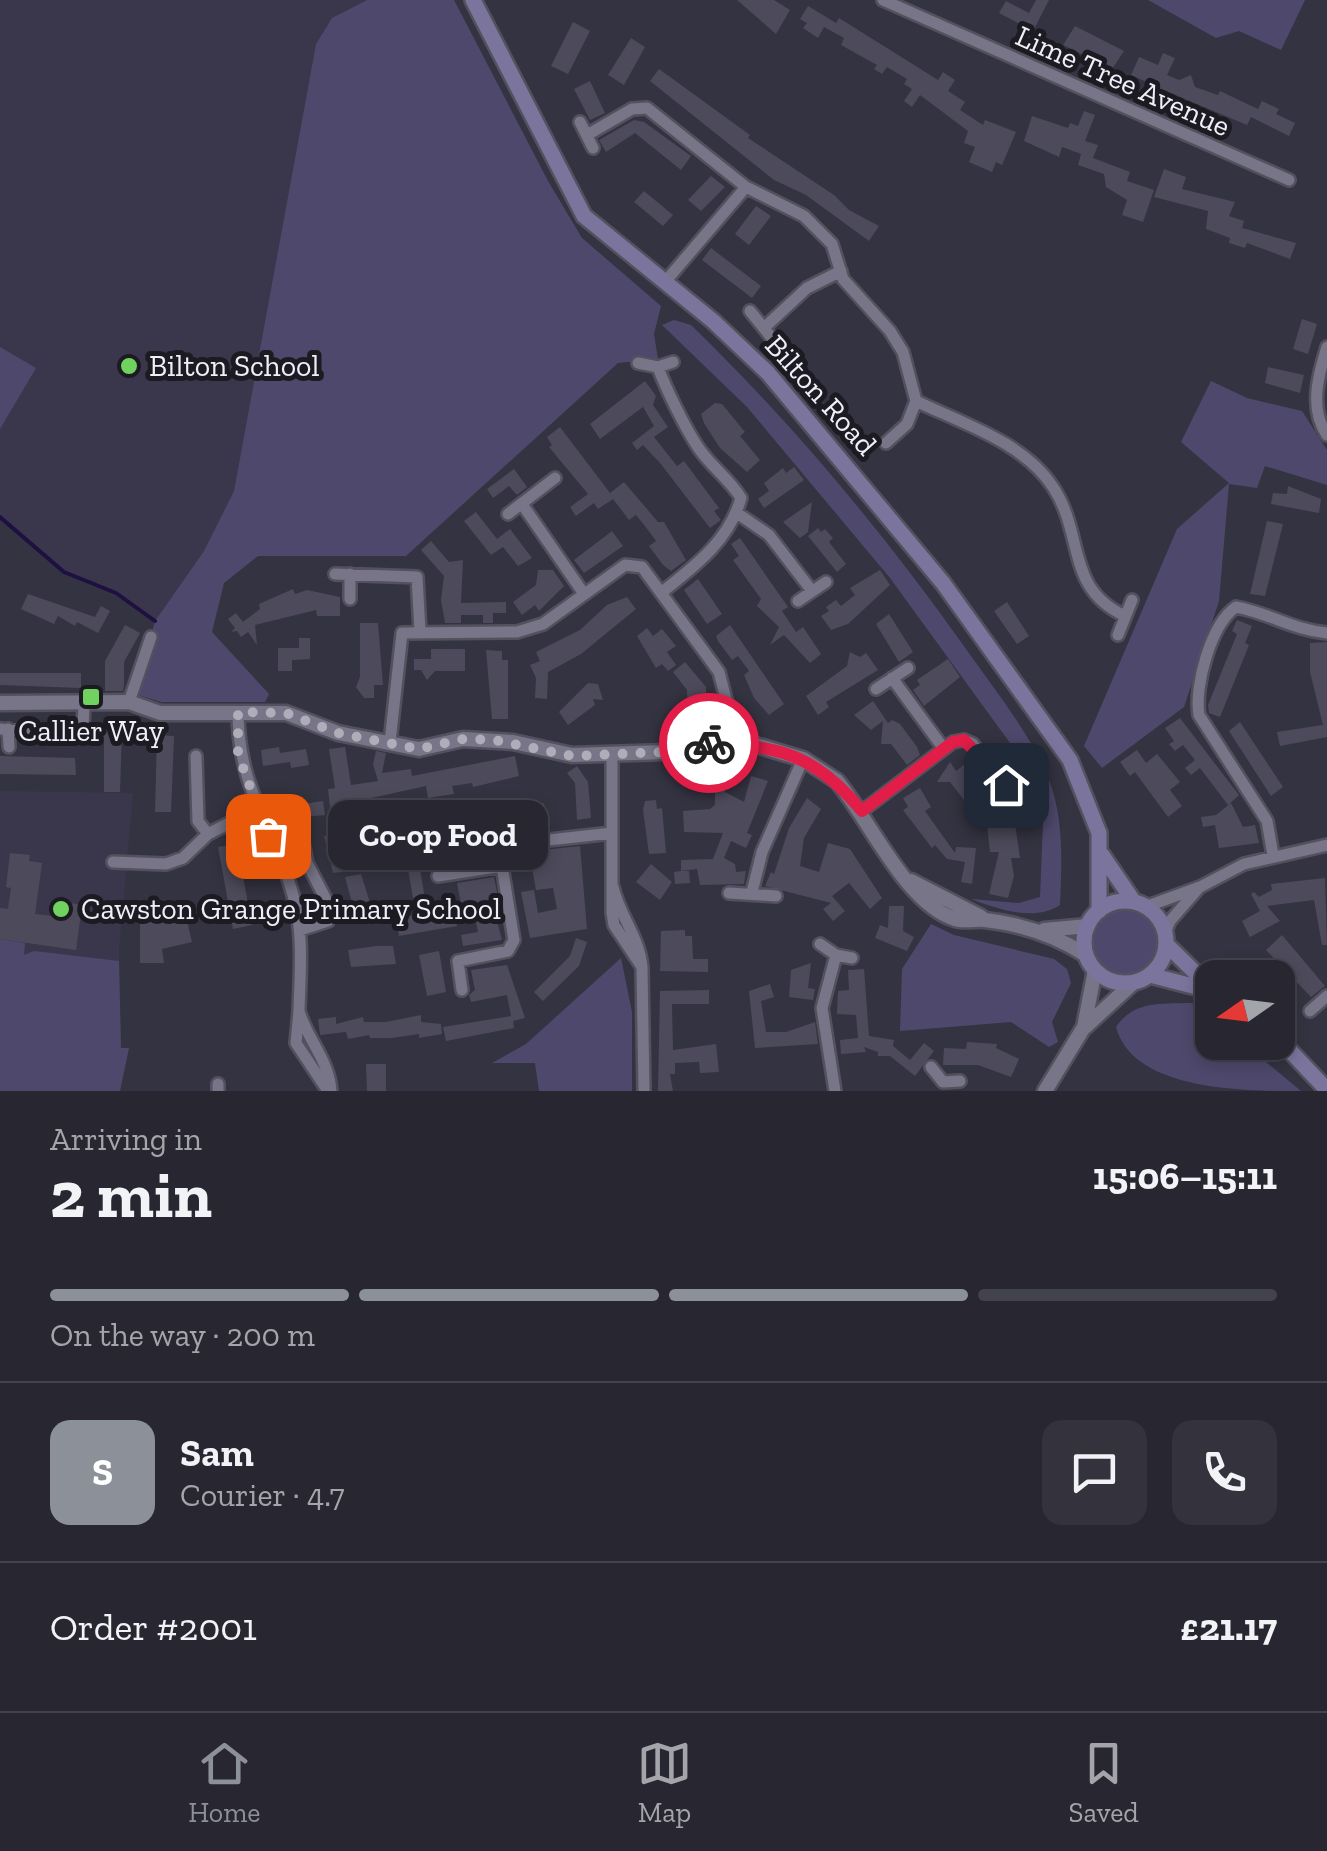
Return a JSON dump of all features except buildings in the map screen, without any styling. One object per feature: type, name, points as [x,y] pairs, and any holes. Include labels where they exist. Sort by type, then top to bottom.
[{"type":"main road","name":"Bilton Road","points":[[473,0],[584,216],[768,373],[943,583],[1070,760],[1091,807],[1100,852],[1099,911]]},
{"type":"main road","name":"Bilton Road","points":[[1100,852],[1140,905]]},
{"type":"main road","points":[[1166,938],[1158,966],[1133,983],[1119,983],[1094,970],[1086,955],[1088,926],[1099,911],[1110,904],[1140,905],[1195,971]]},
{"type":"main road","points":[[1150,975],[1195,986]]},
{"type":"main road","points":[[1295,1056],[1327,1090]]},
{"type":"street","name":"Lime Tree Avenue","points":[[883,0],[1289,180]]},
{"type":"street","points":[[587,135],[632,109],[648,108],[746,187],[804,216],[832,244],[841,271],[903,352],[916,401],[906,424],[886,443]]},
{"type":"street","points":[[580,122],[593,148]]},
{"type":"street","points":[[665,282],[746,187]]},
{"type":"street","points":[[765,326],[807,288],[841,271]]},
{"type":"street","points":[[750,311],[775,342]]},
{"type":"street","points":[[1327,348],[1316,404],[1317,418],[1327,436]]},
{"type":"street","points":[[638,364],[658,366],[673,362]]},
{"type":"street","points":[[658,366],[665,388],[682,410],[701,451],[741,498],[737,514],[708,556],[662,593]]},
{"type":"street","points":[[916,401],[1017,450],[1051,484],[1072,522],[1086,586],[1100,604],[1125,616]]},
{"type":"street","points":[[508,514],[556,478]]},
{"type":"street","points":[[522,504],[584,594]]},
{"type":"street","points":[[737,514],[769,535],[812,591]]},
{"type":"street","points":[[390,742],[402,633],[518,632],[542,624],[634,564],[662,593],[719,672],[727,703],[730,744]]},
{"type":"street","points":[[336,574],[416,576],[420,631]]},
{"type":"street","points":[[350,574],[350,600]]},
{"type":"street","points":[[798,602],[826,582]]},
{"type":"street","points":[[1118,635],[1132,600]]},
{"type":"street","points":[[1272,855],[1266,821],[1199,716],[1196,698],[1222,616],[1236,607],[1266,613],[1297,631],[1327,633]]},
{"type":"street","points":[[129,702],[151,637]]},
{"type":"street","points":[[876,690],[908,668]]},
{"type":"street","points":[[892,678],[944,749]]},
{"type":"street","points":[[0,703],[129,702],[160,713],[286,713],[338,733],[419,749],[463,739],[494,740],[572,756],[730,744],[756,746],[802,759],[837,781],[910,881],[986,920],[1033,930],[1064,941],[1086,955]]},
{"type":"street","points":[[9,747],[4,729],[74,736],[83,728],[84,704]]},
{"type":"street","points":[[238,712],[238,754],[293,894],[300,930],[296,1043],[329,1091]]},
{"type":"street","points":[[862,811],[944,749],[964,740],[972,744],[1016,800]]},
{"type":"street","points":[[612,754],[614,886],[619,911],[637,935],[642,967],[644,1091]]},
{"type":"street","points":[[196,756],[198,821],[208,834]]},
{"type":"street","points":[[752,892],[762,852],[802,759]]},
{"type":"street","points":[[1006,785],[1022,765]]},
{"type":"street","points":[[114,862],[166,864],[183,858],[208,834],[257,809]]},
{"type":"street","points":[[300,930],[328,922],[331,909],[311,873],[301,832]]},
{"type":"street","points":[[462,990],[458,961],[512,946],[502,866],[504,845],[612,833]]},
{"type":"street","points":[[1140,905],[1200,887],[1272,855],[1327,845]]},
{"type":"street","points":[[438,876],[502,866]]},
{"type":"street","points":[[1166,938],[1170,920],[1200,887]]},
{"type":"street","points":[[729,893],[776,896]]},
{"type":"street","points":[[1033,930],[1088,926]]},
{"type":"street","points":[[820,944],[836,955],[852,958]]},
{"type":"street","points":[[835,1091],[822,1008],[836,955]]},
{"type":"street","points":[[1084,1027],[1094,970]]},
{"type":"street","points":[[1044,1091],[1084,1027],[1133,983]]},
{"type":"street","points":[[1310,1011],[1327,996]]},
{"type":"street","points":[[931,1067],[941,1086],[960,1081]]},
{"type":"shaded area","name":"Bilton School","points":[[0,0],[366,0],[332,18],[316,44],[234,491],[204,551],[155,621],[93,581],[64,572],[0,517]]},
{"type":"shaded area","points":[[367,0],[454,0],[582,238],[661,306],[654,334],[658,359],[618,363],[406,556],[258,556],[224,583],[212,632],[269,694],[265,702],[161,702],[135,694],[155,621],[204,551],[234,491],[316,44],[332,18]]},
{"type":"shaded area","points":[[1148,0],[1305,0],[1281,50],[1239,31],[1216,38]]},
{"type":"shaded area","points":[[674,320],[691,325],[766,401],[836,481],[935,606],[1021,727],[1048,777],[1057,808],[1060,905],[1028,913],[971,899],[1019,903],[1040,897],[1043,824],[1029,769],[890,578],[747,407],[662,325]]},
{"type":"shaded area","points":[[0,347],[36,368],[0,429]]},
{"type":"shaded area","points":[[1211,381],[1247,398],[1302,411],[1327,450],[1327,485],[1265,466],[1257,488],[1229,484],[1219,601],[1184,707],[1102,768],[1084,746],[1177,529],[1229,483],[1181,442]]},
{"type":"shaded area","name":"Cawston Grange Primary School","points":[[0,791],[133,793],[119,949],[121,1048],[0,1056]]},
{"type":"shaded area","points":[[1125,907],[1150,917],[1160,942],[1150,967],[1125,977],[1100,967],[1090,942],[1100,917]]},
{"type":"shaded area","points":[[931,924],[954,935],[1054,959],[1067,969],[1071,983],[1052,1022],[1058,1042],[1049,1047],[1011,1022],[900,1031],[902,969]]},
{"type":"shaded area","points":[[0,939],[25,943],[24,955],[34,951],[119,961],[121,1048],[129,1048],[120,1091],[0,1091]]},
{"type":"shaded area","points":[[621,958],[632,1012],[632,1091],[539,1091],[535,1063],[492,1063],[526,1044]]},
{"type":"shaded area","points":[[1160,1004],[1195,1005],[1195,1060],[1264,1060],[1301,1091],[1222,1088],[1167,1075],[1144,1064],[1126,1048],[1116,1027],[1131,1012]]},
{"type":"waterway","points":[[0,517],[64,572],[116,593],[155,621]]},
{"type":"way so far","points":[[268,836],[238,754],[238,712],[301,716],[338,733],[419,749],[463,739],[494,740],[572,756],[646,754],[709,743]]},
{"type":"place","name":"Bilton School","points":[[129,366]]},
{"type":"place","name":"Callier Way","points":[[91,697]]},
{"type":"place","name":"Co-op Food","points":[[268,836]]},
{"type":"place","name":"Cawston Grange Primary School","points":[[61,909]]},
{"type":"route","points":[[709,743],[775,750],[818,766],[837,781],[862,811],[953,742],[964,740],[972,744],[1006,785]]}]
